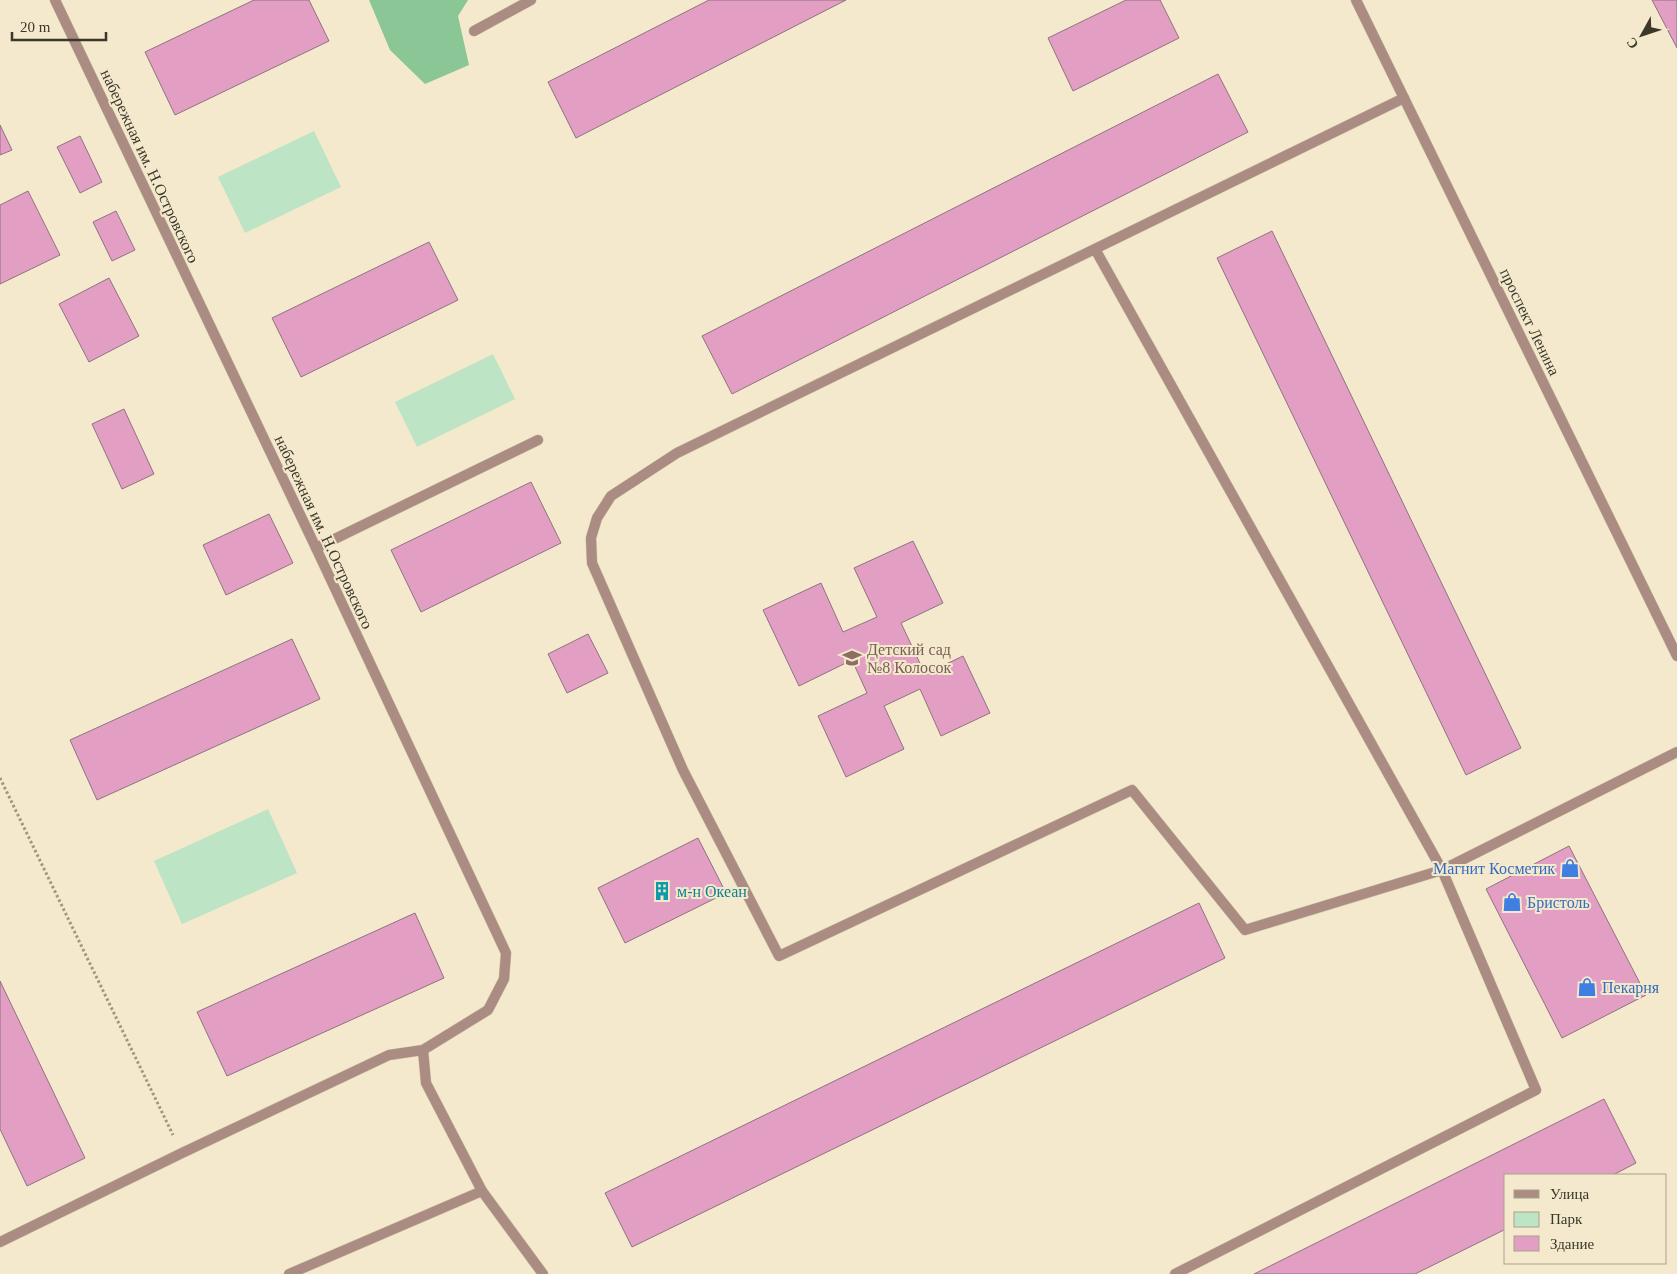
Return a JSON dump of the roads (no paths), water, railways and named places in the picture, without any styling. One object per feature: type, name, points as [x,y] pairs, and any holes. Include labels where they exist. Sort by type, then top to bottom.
[{"type":"street","name":"набережная им. Н.Островского","points":[[55,0],[316,548],[506,953],[504,979],[488,1010],[423,1050]]},
{"type":"street","points":[[474,31],[531,0]]},
{"type":"street","name":"проспект Ленина","points":[[1356,0],[1677,656]]},
{"type":"street","points":[[1404,98],[678,453],[611,496],[597,518],[591,538],[592,563],[683,770],[779,956],[1132,790],[1245,930],[1442,870],[1677,752]]},
{"type":"street","points":[[1095,249],[1442,870],[1536,1090],[1175,1274]]},
{"type":"street","points":[[316,548],[538,440]]},
{"type":"street","points":[[0,1242],[389,1055],[423,1050],[426,1082],[482,1191],[543,1274]]},
{"type":"street","points":[[289,1274],[482,1191]]},
{"type":"place","name":"Детский сад №8 Колосок","points":[[852,658]]},
{"type":"place","name":"Магнит Косметик","points":[[1570,868]]},
{"type":"place","name":"м-н Океан","points":[[662,891]]},
{"type":"place","name":"Бристоль","points":[[1512,902]]},
{"type":"place","name":"Пекарня","points":[[1587,987]]}]
